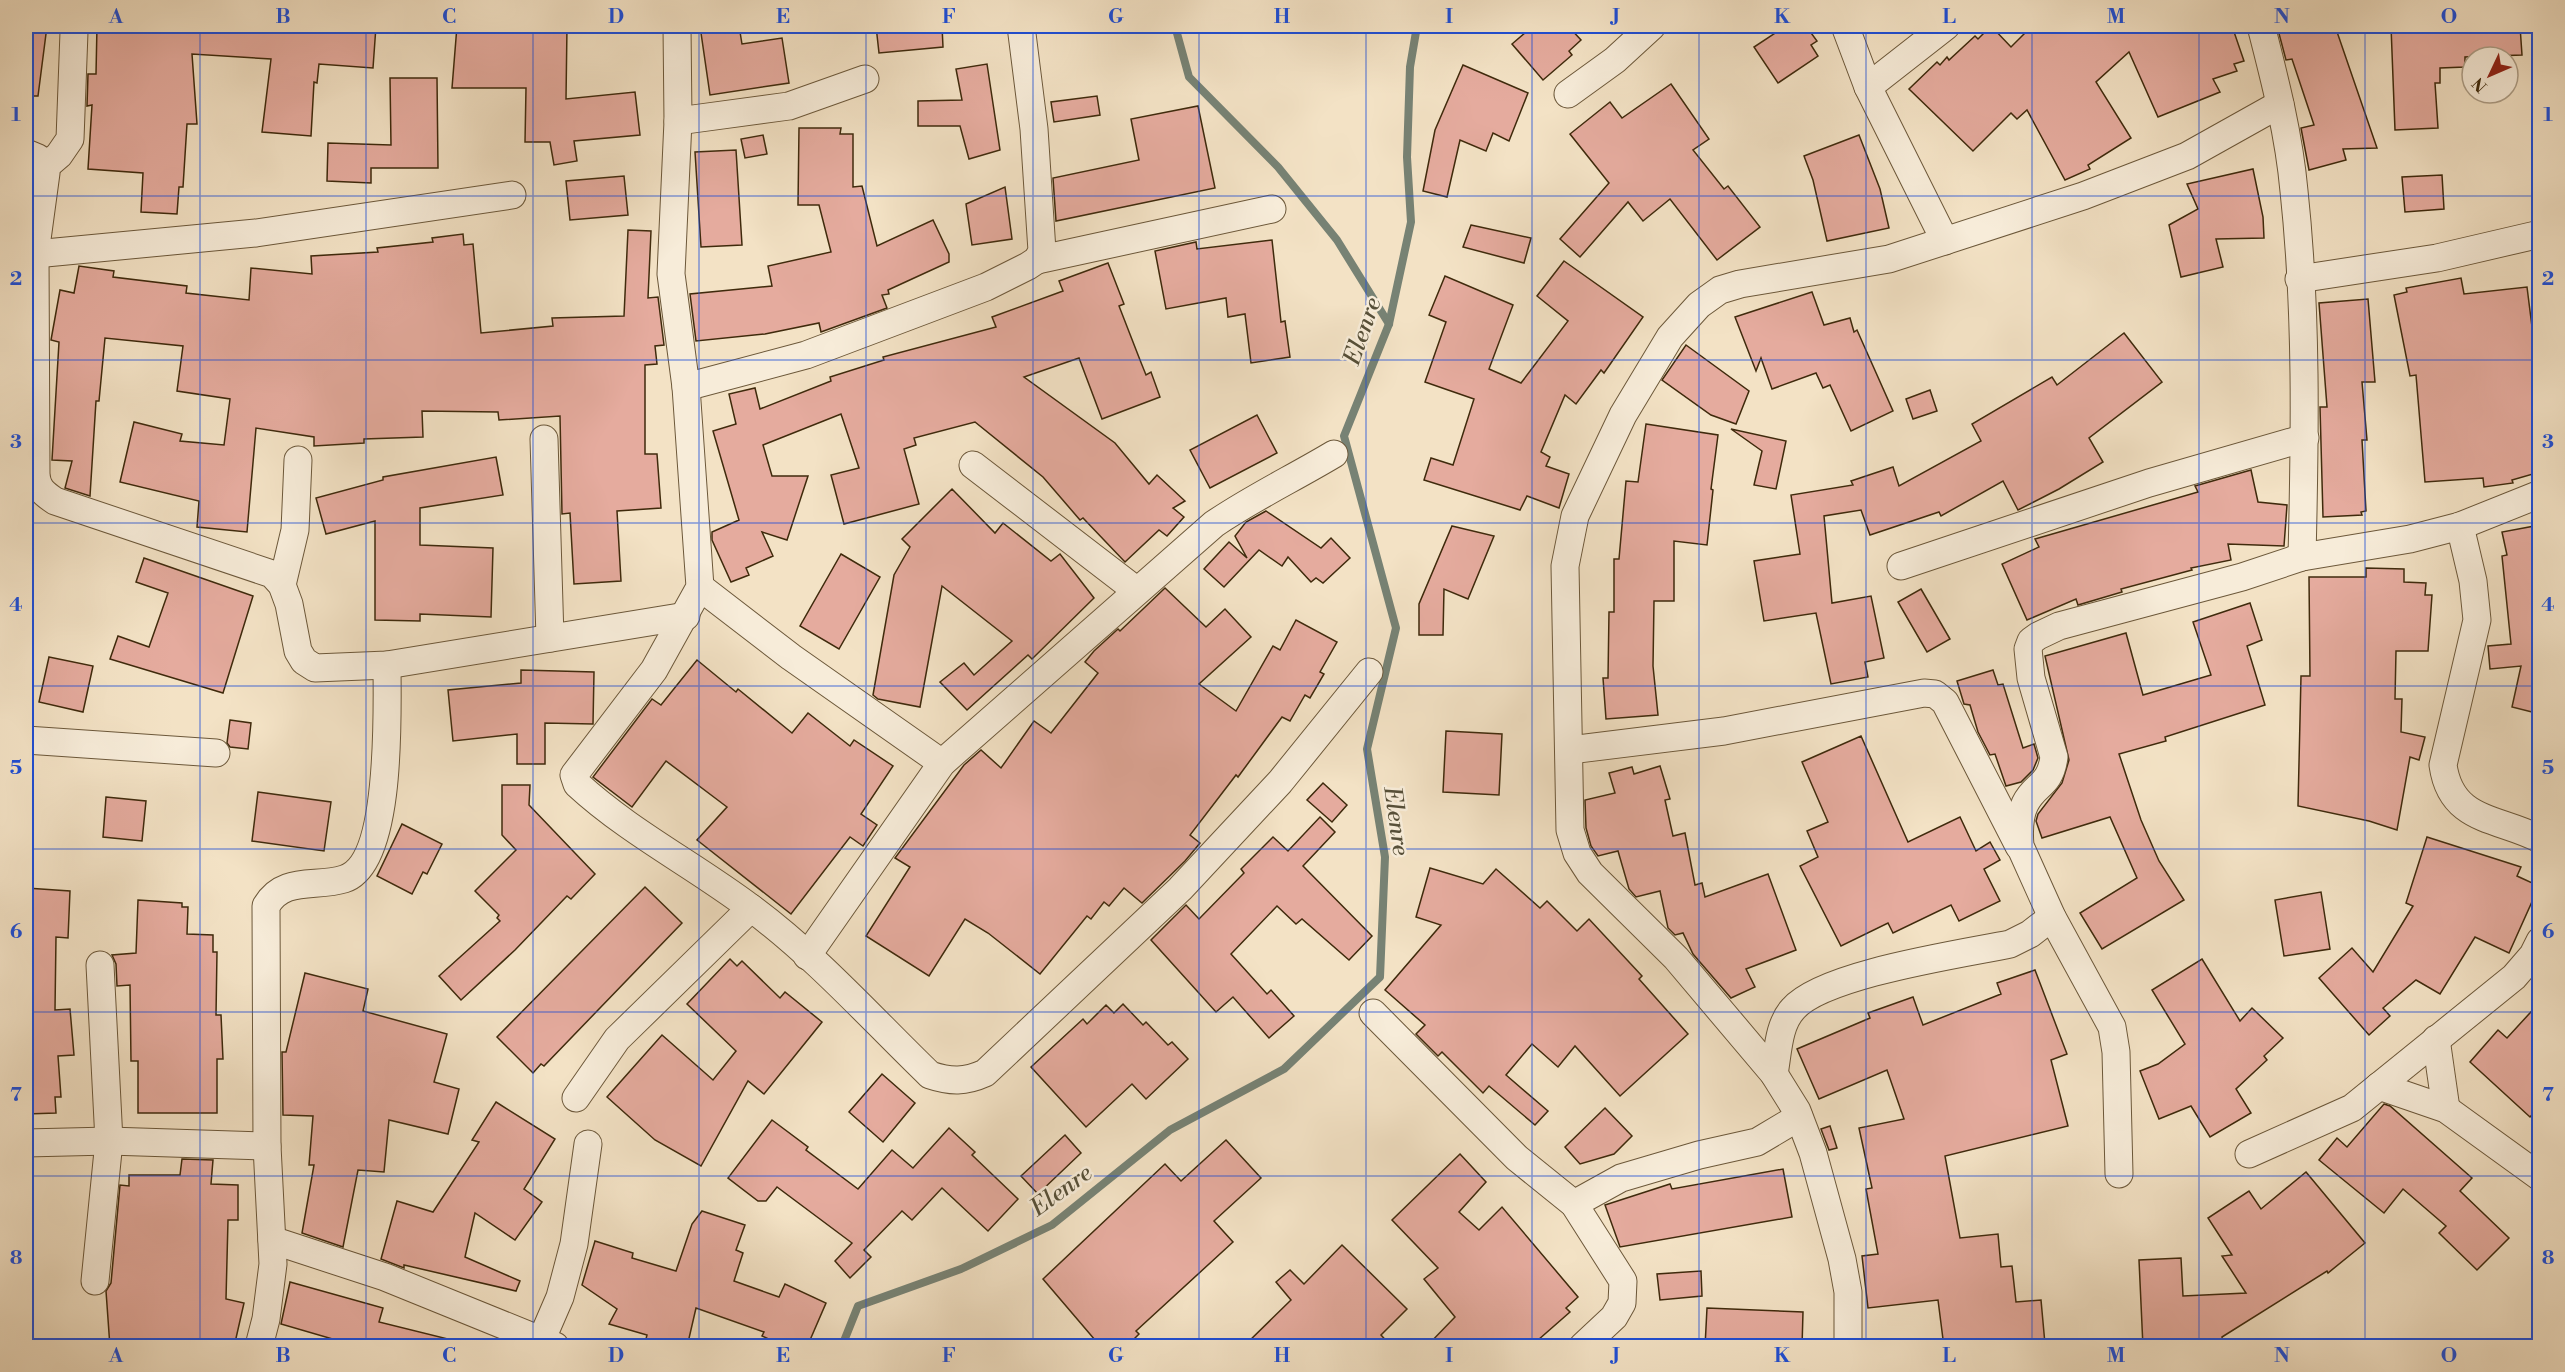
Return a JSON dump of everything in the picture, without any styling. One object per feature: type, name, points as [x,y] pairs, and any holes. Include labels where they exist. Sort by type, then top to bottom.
[{"type":"street","points":[[677,26],[678,122],[671,274],[686,387],[700,587],[686,616],[654,670],[574,775],[577,784],[587,794],[680,861],[751,908],[807,956],[930,1075],[947,1081],[968,1080],[985,1073],[1180,889],[1280,782],[1369,672]]},
{"type":"street","points":[[1021,26],[1034,129],[1042,251],[1036,260]]},
{"type":"street","points":[[1568,94],[1615,60],[1652,26]]},
{"type":"street","points":[[1845,26],[1868,87],[1945,241]]},
{"type":"street","points":[[1868,87],[1947,26]]},
{"type":"street","points":[[2261,26],[2280,104],[2294,191],[2300,279],[2305,438],[2302,557]]},
{"type":"street","points":[[74,32],[70,140],[59,155],[35,160],[36,474],[37,484],[43,494],[55,501],[248,564],[272,574],[282,585],[289,604],[298,651],[304,661],[315,668],[387,665],[686,616]]},
{"type":"street","points":[[678,122],[789,106],[865,79]]},
{"type":"street","points":[[1848,1347],[1848,1292],[1842,1259],[1813,1153],[1799,1117],[1774,1074],[1676,958],[1590,873],[1577,854],[1570,830],[1565,566],[1575,516],[1623,415],[1670,337],[1699,304],[1720,290],[1740,284],[1889,259],[2083,196],[2187,156],[2280,104]]},
{"type":"street","points":[[35,254],[256,233],[512,195]]},
{"type":"street","points":[[686,387],[806,355],[986,287],[1036,260],[1272,209]]},
{"type":"street","points":[[2300,279],[2438,258],[2540,234]]},
{"type":"street","points":[[1901,566],[2149,483],[2305,438]]},
{"type":"street","points":[[544,439],[549,638]]},
{"type":"street","points":[[807,956],[942,763],[1214,524],[1240,506],[1286,483],[1334,454]]},
{"type":"street","points":[[282,585],[295,531],[298,460]]},
{"type":"street","points":[[973,465],[1137,591]]},
{"type":"street","points":[[2019,846],[2025,804],[2046,782],[2052,770],[2054,757],[2031,678],[2028,649],[2031,641],[2059,626],[2242,577],[2302,557],[2410,539],[2460,526],[2540,494]]},
{"type":"street","points":[[2460,526],[2473,581],[2477,620],[2443,765],[2446,785],[2466,810],[2540,839]]},
{"type":"street","points":[[700,587],[791,657],[942,763]]},
{"type":"street","points":[[259,1347],[272,1275],[267,1146],[266,906],[273,894],[284,888],[345,879],[354,874],[364,861],[383,806],[387,665]]},
{"type":"street","points":[[1570,750],[1724,731],[1924,693],[1935,694],[1945,702],[2019,846],[2052,917],[2112,1027],[2116,1052],[2119,1174]]},
{"type":"street","points":[[26,740],[216,753]]},
{"type":"street","points":[[576,1098],[616,1039],[751,908]]},
{"type":"street","points":[[1774,1074],[1783,1024],[1791,1010],[1805,996],[1854,977],[2010,944],[2030,934],[2052,917]]},
{"type":"street","points":[[2249,1154],[2352,1108],[2514,977],[2533,955],[2540,941]]},
{"type":"street","points":[[95,1281],[109,1141],[100,964]]},
{"type":"street","points":[[1372,1013],[1517,1158],[1574,1203],[1623,1281],[1624,1293],[1614,1317],[1583,1347]]},
{"type":"street","points":[[2436,1040],[2446,1109]]},
{"type":"street","points":[[2379,1086],[2446,1109],[2540,1177]]},
{"type":"street","points":[[1574,1203],[1621,1178],[1699,1155],[1757,1143],[1799,1117]]},
{"type":"street","points":[[26,1143],[109,1141],[267,1146]]},
{"type":"street","points":[[272,1240],[385,1277],[548,1344],[574,1244],[588,1144]]},
{"type":"building","points":[[26,26],[47,26],[38,96],[26,96]]},
{"type":"building","points":[[97,26],[376,26],[373,68],[319,64],[317,83],[314,82],[311,136],[262,132],[271,59],[192,54],[197,124],[187,124],[183,187],[179,187],[177,214],[141,212],[143,173],[88,169],[92,105],[87,106],[88,74],[96,74]]},
{"type":"building","points":[[457,26],[567,26],[566,99],[635,92],[640,135],[574,141],[577,161],[554,165],[550,142],[525,142],[526,88],[452,88]]},
{"type":"building","points":[[700,26],[739,26],[742,44],[782,38],[789,83],[710,95]]},
{"type":"building","points":[[876,26],[942,26],[943,47],[879,53]]},
{"type":"building","points":[[1533,26],[1568,26],[1581,40],[1569,51],[1572,55],[1543,80],[1512,44]]},
{"type":"building","points":[[1786,26],[1806,26],[1817,41],[1811,45],[1818,56],[1778,83],[1754,47]]},
{"type":"building","points":[[1991,26],[2011,47],[2032,26],[2232,26],[2244,61],[2234,64],[2237,71],[2213,79],[2220,92],[2158,117],[2129,52],[2096,82],[2131,138],[2088,165],[2090,169],[2065,180],[2027,110],[2017,119],[2011,113],[1973,151],[1909,89],[1937,62],[1940,65],[1947,57],[1949,60],[1975,36],[1978,39]]},
{"type":"building","points":[[2277,26],[2335,26],[2377,148],[2343,149],[2346,160],[2309,170],[2301,128],[2314,125],[2292,59],[2286,60]]},
{"type":"building","points":[[2391,26],[2520,26],[2522,55],[2520,55],[2520,45],[2460,45],[2460,67],[2440,68],[2440,83],[2435,83],[2438,128],[2395,130]]},
{"type":"building","points":[[987,64],[1000,150],[969,159],[960,126],[918,126],[918,101],[962,100],[956,69]]},
{"type":"building","points":[[1463,65],[1528,93],[1509,141],[1493,133],[1486,151],[1460,140],[1447,197],[1423,191],[1435,130]]},
{"type":"building","points":[[390,78],[437,78],[438,168],[371,168],[371,183],[327,181],[328,143],[391,145]]},
{"type":"building","points":[[1671,84],[1709,139],[1693,150],[1724,189],[1728,186],[1760,227],[1717,260],[1670,199],[1643,221],[1628,202],[1580,257],[1560,239],[1609,183],[1570,134],[1610,102],[1622,118]]},
{"type":"building","points":[[1097,96],[1100,115],[1054,122],[1051,102]]},
{"type":"building","points":[[1198,106],[1215,188],[1056,221],[1053,178],[1139,160],[1131,119]]},
{"type":"building","points":[[799,128],[841,128],[840,134],[853,134],[853,187],[862,186],[877,246],[933,220],[949,254],[949,262],[888,290],[889,294],[882,295],[887,308],[821,332],[819,323],[765,334],[696,341],[690,294],[772,286],[768,266],[831,252],[819,205],[798,205]]},
{"type":"building","points":[[763,135],[767,154],[745,158],[741,139]]},
{"type":"building","points":[[1859,135],[1880,189],[1889,228],[1827,241],[1813,180],[1804,156]]},
{"type":"building","points":[[736,150],[742,245],[701,247],[695,152]]},
{"type":"building","points":[[2253,169],[2263,217],[2264,238],[2216,239],[2223,267],[2181,277],[2169,225],[2198,209],[2187,184]]},
{"type":"building","points":[[2442,175],[2444,209],[2405,212],[2402,177]]},
{"type":"building","points":[[624,176],[628,215],[570,220],[566,181]]},
{"type":"building","points":[[1005,187],[1012,239],[972,245],[966,204]]},
{"type":"building","points":[[1471,225],[1531,238],[1524,263],[1463,247]]},
{"type":"building","points":[[628,230],[651,231],[648,298],[658,297],[664,345],[655,346],[657,364],[645,365],[645,454],[657,454],[661,508],[617,511],[621,581],[574,584],[570,513],[562,514],[560,416],[499,420],[498,412],[422,411],[423,437],[364,439],[364,443],[314,446],[314,437],[256,428],[247,532],[197,527],[199,501],[120,482],[134,422],[182,434],[180,441],[224,445],[230,399],[177,391],[183,346],[105,338],[99,401],[96,401],[90,496],[65,488],[72,461],[52,460],[59,342],[51,340],[60,290],[74,293],[79,266],[114,271],[113,277],[187,286],[186,293],[249,300],[251,268],[312,274],[311,256],[378,252],[377,248],[433,242],[432,238],[463,234],[464,245],[473,244],[481,333],[553,326],[552,318],[624,316]]},
{"type":"building","points":[[1272,240],[1281,322],[1285,321],[1290,357],[1251,363],[1245,314],[1228,317],[1226,298],[1166,309],[1155,251],[1196,242],[1197,249]]},
{"type":"building","points":[[1564,261],[1643,317],[1604,373],[1601,370],[1576,404],[1565,395],[1541,452],[1550,457],[1546,466],[1569,474],[1559,508],[1527,496],[1520,510],[1424,480],[1431,458],[1453,465],[1474,399],[1425,382],[1446,322],[1429,315],[1445,276],[1513,305],[1489,369],[1521,383],[1568,321],[1537,296]]},
{"type":"building","points":[[1108,263],[1124,304],[1119,306],[1146,375],[1151,372],[1160,397],[1102,419],[1079,358],[1024,377],[1115,443],[1149,484],[1157,475],[1185,501],[1173,508],[1184,517],[1167,536],[1159,530],[1125,562],[1083,518],[1080,520],[1043,477],[975,422],[914,438],[916,445],[904,449],[919,504],[844,524],[831,475],[859,468],[841,414],[763,445],[772,476],[808,476],[787,540],[762,532],[773,556],[746,568],[749,575],[731,582],[712,540],[712,532],[739,520],[713,431],[736,424],[729,394],[755,388],[760,409],[831,381],[830,377],[884,360],[883,357],[996,327],[992,317],[1063,291],[1059,281]]},
{"type":"building","points":[[2461,278],[2464,294],[2527,287],[2540,391],[2540,472],[2512,480],[2513,483],[2484,487],[2483,478],[2425,482],[2416,375],[2410,376],[2394,295],[2407,292],[2406,288]]},
{"type":"building","points":[[1812,292],[1824,325],[1850,318],[1854,332],[1857,330],[1893,411],[1851,431],[1830,385],[1823,388],[1816,373],[1772,389],[1761,358],[1756,371],[1735,317]]},
{"type":"building","points":[[2368,299],[2375,382],[2362,382],[2367,440],[2362,440],[2366,511],[2361,512],[2362,515],[2323,517],[2320,407],[2327,407],[2319,303]]},
{"type":"building","points":[[2124,333],[2162,382],[2089,438],[2103,462],[2059,489],[2018,510],[2003,481],[1941,516],[1939,512],[1870,535],[1861,510],[1824,516],[1832,603],[1871,596],[1884,658],[1865,662],[1868,677],[1831,684],[1816,613],[1764,621],[1754,561],[1800,554],[1791,495],[1853,485],[1851,481],[1893,467],[1899,486],[1981,441],[1972,424],[2052,377],[2057,385]]},
{"type":"building","points":[[1686,345],[1749,391],[1736,424],[1711,415],[1662,380]]},
{"type":"building","points":[[1930,390],[1937,411],[1913,419],[1906,399]]},
{"type":"building","points":[[1257,415],[1277,453],[1210,488],[1190,450]]},
{"type":"building","points":[[1646,424],[1718,435],[1707,545],[1674,541],[1674,601],[1654,601],[1653,666],[1658,715],[1606,719],[1603,678],[1608,678],[1609,612],[1614,612],[1614,559],[1619,559],[1626,481],[1638,482]]},
{"type":"building","points":[[1731,429],[1786,441],[1776,489],[1754,485],[1762,451]]},
{"type":"building","points":[[496,457],[503,495],[420,508],[420,545],[493,548],[491,617],[420,614],[420,621],[375,620],[375,521],[326,534],[316,498],[383,480],[383,477]]},
{"type":"building","points":[[2251,470],[2258,502],[2287,505],[2284,546],[2228,544],[2231,560],[2191,568],[2192,570],[2121,589],[2122,592],[2078,605],[2076,599],[2027,620],[2002,564],[2039,547],[2035,539],[2198,492],[2195,486]]},
{"type":"building","points":[[952,489],[995,533],[1003,523],[1051,561],[1060,554],[1094,598],[1032,659],[1028,655],[967,710],[940,682],[964,663],[974,675],[1012,641],[942,586],[920,707],[878,699],[873,695],[894,575],[910,547],[902,539]]},
{"type":"building","points":[[1266,511],[1321,548],[1331,538],[1350,558],[1323,583],[1316,578],[1311,582],[1288,557],[1282,566],[1259,550],[1224,587],[1204,569],[1229,542],[1247,558],[1235,536],[1246,522]]},
{"type":"building","points":[[2540,525],[2540,714],[2512,707],[2521,666],[2490,669],[2488,646],[2511,644],[2502,556],[2507,555],[2502,532]]},
{"type":"building","points":[[1452,526],[1494,536],[1468,599],[1444,589],[1443,635],[1419,635],[1419,604]]},
{"type":"building","points":[[841,554],[880,577],[839,649],[800,626]]},
{"type":"building","points":[[144,558],[253,596],[223,693],[110,659],[118,636],[149,647],[168,593],[136,582]]},
{"type":"building","points":[[2366,568],[2404,569],[2404,582],[2426,583],[2425,595],[2432,595],[2428,651],[2396,651],[2395,699],[2402,699],[2401,732],[2425,737],[2419,760],[2410,757],[2397,830],[2369,821],[2298,806],[2301,676],[2310,676],[2309,577],[2366,577]]},
{"type":"building","points":[[1165,588],[1206,627],[1225,609],[1251,637],[1199,684],[1236,711],[1273,646],[1280,650],[1296,620],[1337,642],[1320,672],[1324,674],[1310,698],[1305,695],[1290,721],[1282,717],[1238,777],[1236,775],[1190,835],[1200,843],[1185,861],[1142,903],[1124,888],[1109,906],[1104,902],[1091,919],[1087,916],[1040,974],[988,933],[965,919],[929,976],[866,936],[910,867],[895,858],[964,765],[981,750],[1001,768],[1034,721],[1051,733],[1098,673],[1085,662],[1094,651],[1118,629],[1120,631]]},
{"type":"building","points":[[1921,589],[1950,639],[1927,652],[1898,602]]},
{"type":"building","points":[[2250,603],[2262,640],[2247,646],[2265,705],[2165,737],[2166,741],[2119,754],[2141,820],[2159,861],[2184,900],[2102,949],[2080,913],[2137,878],[2110,817],[2042,838],[2036,821],[2038,814],[2062,783],[2069,760],[2045,656],[2126,633],[2143,695],[2211,675],[2193,622]]},
{"type":"building","points":[[49,657],[93,666],[83,712],[39,702]]},
{"type":"building","points":[[697,660],[736,692],[738,689],[792,733],[808,713],[850,746],[854,740],[893,766],[861,814],[877,825],[863,846],[850,837],[791,914],[697,840],[727,807],[666,761],[632,807],[593,777],[652,699],[661,705]]},
{"type":"building","points":[[521,670],[594,672],[593,724],[545,723],[545,764],[517,764],[517,734],[453,741],[448,690],[521,683]]},
{"type":"building","points":[[1993,670],[1998,685],[2003,684],[2023,748],[2034,744],[2038,758],[2033,770],[2021,782],[2006,786],[1995,754],[1990,755],[1978,732],[1970,705],[1964,704],[1957,681]]},
{"type":"building","points":[[230,720],[251,723],[248,749],[230,747],[227,743]]},
{"type":"building","points":[[1446,731],[1502,734],[1499,795],[1443,792]]},
{"type":"building","points":[[1861,736],[1908,842],[1960,817],[1976,851],[1990,842],[2000,860],[1984,869],[2000,901],[1959,921],[1951,905],[1893,933],[1888,923],[1841,946],[1800,866],[1818,857],[1807,831],[1828,822],[1802,762]]},
{"type":"building","points":[[1660,766],[1670,799],[1665,800],[1673,836],[1685,833],[1695,885],[1702,883],[1705,897],[1768,874],[1796,950],[1746,969],[1755,987],[1731,998],[1693,954],[1683,933],[1675,935],[1668,928],[1660,891],[1636,897],[1629,889],[1618,851],[1598,856],[1591,846],[1586,828],[1585,800],[1615,793],[1609,773],[1632,767],[1634,774]]},
{"type":"building","points":[[1323,783],[1347,805],[1332,822],[1307,800]]},
{"type":"building","points":[[502,785],[530,785],[529,805],[595,874],[571,899],[567,896],[515,950],[461,1000],[439,976],[500,921],[497,918],[499,915],[475,891],[516,850],[502,835]]},
{"type":"building","points":[[258,792],[331,802],[324,851],[252,841]]},
{"type":"building","points":[[106,797],[146,801],[142,841],[103,837]]},
{"type":"building","points":[[1320,817],[1335,832],[1303,866],[1372,936],[1349,960],[1302,919],[1296,924],[1277,906],[1231,954],[1267,994],[1271,990],[1294,1016],[1269,1038],[1233,997],[1216,1012],[1151,940],[1186,905],[1199,919],[1244,873],[1241,869],[1273,837],[1288,851]]},
{"type":"building","points":[[402,824],[442,844],[427,874],[423,872],[412,894],[377,876]]},
{"type":"building","points":[[2427,837],[2521,867],[2517,876],[2539,886],[2509,953],[2475,937],[2440,994],[2416,980],[2383,1008],[2390,1016],[2369,1035],[2319,978],[2352,948],[2373,972],[2413,906],[2406,903]]},
{"type":"building","points":[[1430,868],[1483,884],[1496,869],[1540,908],[1547,901],[1577,931],[1589,919],[1642,976],[1639,979],[1688,1034],[1620,1096],[1575,1046],[1558,1067],[1532,1044],[1506,1075],[1548,1111],[1535,1125],[1489,1086],[1483,1093],[1442,1052],[1438,1056],[1416,1034],[1425,1025],[1385,990],[1441,925],[1416,917]]},
{"type":"building","points":[[645,887],[682,923],[544,1066],[541,1064],[533,1073],[497,1037]]},
{"type":"building","points":[[26,888],[70,891],[68,938],[56,937],[55,1010],[70,1009],[74,1055],[58,1056],[61,1097],[55,1097],[56,1113],[26,1114]]},
{"type":"building","points":[[2321,892],[2330,949],[2284,956],[2275,900]]},
{"type":"building","points":[[138,900],[182,903],[182,907],[188,907],[187,934],[213,935],[213,952],[217,952],[216,1015],[221,1015],[223,1059],[217,1059],[217,1113],[138,1113],[138,1061],[131,1061],[130,985],[117,986],[116,964],[112,955],[136,953]]},
{"type":"building","points":[[730,959],[737,966],[742,961],[780,998],[785,992],[822,1022],[764,1094],[748,1081],[701,1166],[655,1140],[607,1097],[662,1035],[713,1080],[736,1051],[687,1004]]},
{"type":"building","points":[[2202,959],[2240,1021],[2252,1008],[2283,1038],[2264,1056],[2267,1060],[2236,1089],[2251,1113],[2210,1137],[2191,1106],[2159,1119],[2140,1071],[2158,1064],[2185,1044],[2152,990]]},
{"type":"building","points":[[2035,970],[2067,1054],[2051,1060],[2068,1126],[1945,1156],[1960,1238],[1998,1234],[2001,1267],[2012,1266],[2016,1302],[2041,1300],[2045,1344],[1944,1347],[1938,1300],[1868,1308],[1862,1256],[1878,1254],[1866,1189],[1872,1188],[1859,1128],[1904,1119],[1887,1070],[1819,1099],[1797,1049],[1870,1018],[1868,1013],[1913,997],[1923,1025],[2001,994],[1997,983]]},
{"type":"building","points":[[305,973],[368,989],[363,1011],[447,1034],[434,1082],[459,1089],[448,1134],[389,1120],[384,1172],[358,1170],[343,1247],[302,1233],[314,1165],[309,1165],[313,1116],[283,1115],[282,1052],[286,1052]]},
{"type":"building","points":[[2540,1002],[2540,1106],[2530,1117],[2470,1062],[2498,1030],[2507,1038]]},
{"type":"building","points":[[1123,1004],[1143,1025],[1146,1022],[1168,1045],[1172,1042],[1188,1059],[1146,1099],[1132,1084],[1086,1127],[1031,1067],[1083,1019],[1087,1024],[1106,1005],[1114,1013]]},
{"type":"building","points":[[882,1074],[915,1103],[883,1142],[849,1112]]},
{"type":"building","points":[[496,1102],[555,1139],[524,1189],[542,1202],[515,1240],[475,1213],[465,1257],[520,1281],[516,1291],[404,1265],[404,1268],[381,1259],[397,1201],[433,1212],[479,1142],[472,1140]]},
{"type":"building","points":[[2384,1104],[2390,1106],[2472,1178],[2460,1191],[2509,1238],[2477,1270],[2439,1233],[2446,1226],[2403,1189],[2384,1213],[2319,1160],[2337,1138],[2347,1147]]},
{"type":"building","points":[[1605,1108],[1632,1136],[1614,1154],[1580,1164],[1565,1147]]},
{"type":"building","points":[[772,1120],[808,1147],[806,1150],[858,1189],[892,1150],[913,1168],[949,1128],[975,1152],[972,1155],[1018,1199],[988,1231],[942,1188],[912,1220],[902,1211],[864,1250],[871,1257],[850,1278],[835,1261],[852,1243],[777,1187],[766,1201],[758,1201],[728,1178]]},
{"type":"building","points":[[1830,1126],[1837,1148],[1829,1150],[1821,1129]]},
{"type":"building","points":[[1065,1135],[1081,1153],[1038,1194],[1021,1176]]},
{"type":"building","points":[[1226,1140],[1261,1178],[1214,1221],[1233,1242],[1136,1331],[1139,1334],[1126,1347],[1101,1347],[1043,1279],[1165,1164],[1181,1181]]},
{"type":"building","points":[[1460,1154],[1486,1182],[1459,1212],[1479,1230],[1502,1207],[1578,1297],[1566,1308],[1570,1312],[1530,1347],[1426,1347],[1455,1317],[1424,1279],[1438,1268],[1392,1220]]},
{"type":"building","points":[[182,1159],[213,1160],[211,1184],[238,1185],[238,1220],[228,1220],[226,1299],[244,1303],[234,1347],[110,1347],[106,1291],[111,1283],[120,1185],[129,1186],[129,1175],[180,1175]]},
{"type":"building","points":[[1783,1169],[1792,1217],[1620,1247],[1605,1205],[1670,1184],[1672,1189]]},
{"type":"building","points":[[2306,1172],[2365,1243],[2328,1273],[2327,1271],[2222,1337],[2223,1347],[2143,1347],[2139,1260],[2181,1258],[2183,1296],[2246,1293],[2222,1256],[2232,1255],[2208,1218],[2249,1191],[2261,1209]]},
{"type":"building","points":[[702,1211],[745,1225],[736,1250],[743,1253],[734,1281],[779,1297],[785,1284],[826,1303],[807,1347],[786,1347],[762,1336],[764,1332],[696,1308],[687,1347],[644,1347],[647,1335],[609,1324],[617,1309],[582,1285],[595,1241],[633,1253],[632,1258],[676,1271],[692,1224]]},
{"type":"building","points":[[1342,1245],[1407,1309],[1381,1335],[1392,1347],[1243,1347],[1291,1300],[1276,1282],[1290,1270],[1304,1284]]},
{"type":"building","points":[[1701,1271],[1702,1296],[1660,1300],[1657,1274]]},
{"type":"building","points":[[290,1282],[383,1308],[379,1322],[448,1339],[447,1347],[360,1347],[281,1324]]},
{"type":"building","points":[[1707,1308],[1803,1312],[1802,1347],[1705,1347]]},
{"type":"waterway","points":[[1175,26],[1189,77],[1278,167],[1337,240],[1389,324]]},
{"type":"waterway","name":"Elenre","points":[[842,1346],[858,1306],[961,1269],[1052,1225],[1170,1130],[1284,1069],[1380,977],[1385,857],[1367,749],[1396,628],[1344,436],[1389,324],[1411,222],[1407,157],[1410,67],[1417,26]]}]
